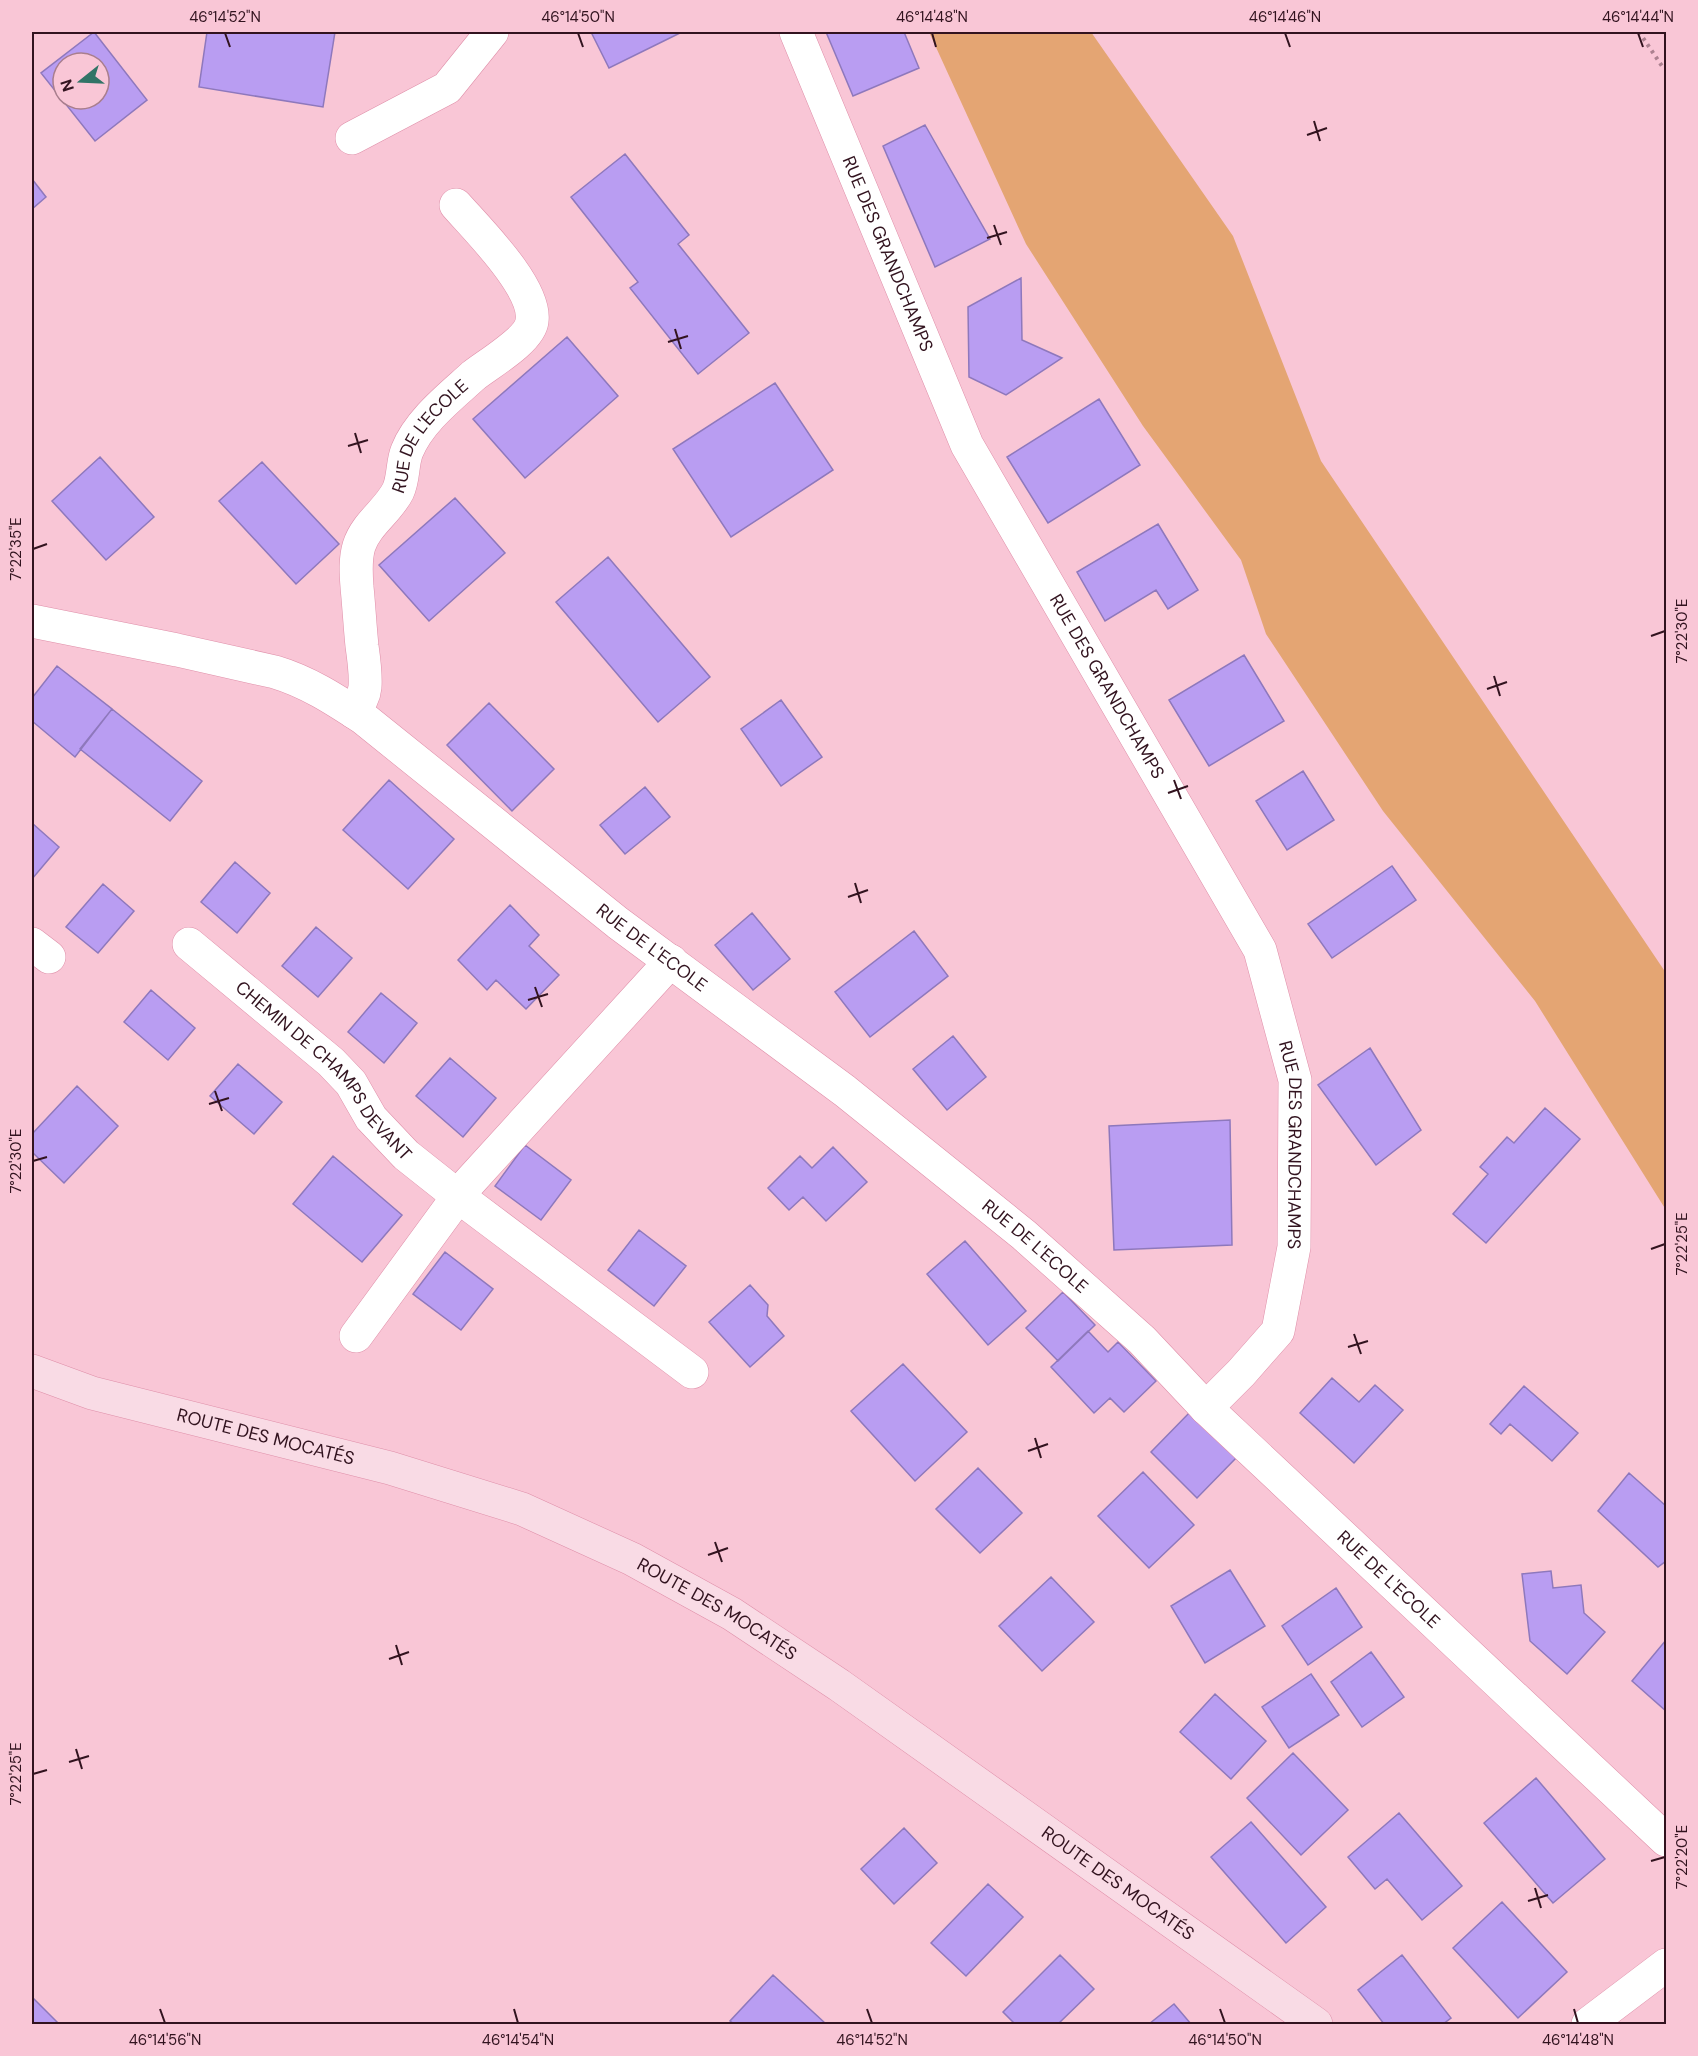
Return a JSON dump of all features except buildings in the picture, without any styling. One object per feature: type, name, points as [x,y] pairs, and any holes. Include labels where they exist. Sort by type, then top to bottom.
[{"type":"street","points":[[352,138],[447,87],[492,32]]},
{"type":"street","name":"RUE DES GRANDCHAMPS","points":[[796,32],[967,445],[1260,950],[1295,1080],[1294,1247],[1278,1331],[1206,1408]]},
{"type":"street","name":"RUE DE L'ECOLE","points":[[354,712],[363,695],[365,676],[356,576],[360,543],[366,531],[398,491],[405,453],[413,437],[434,413],[474,376],[520,339],[532,325],[533,313],[529,303],[507,263],[456,206]]},
{"type":"street","name":"RUE DE L'ECOLE","points":[[32,621],[275,672],[321,690],[354,712],[618,923],[845,1091],[1024,1235],[1142,1340],[1206,1408],[1666,1840]]},
{"type":"street","name":"CHEMIN DE CHAMPS DEVANT","points":[[189,944],[332,1062],[351,1083],[371,1118],[406,1155],[692,1372]]},
{"type":"street","points":[[357,1336],[459,1197],[671,961]]},
{"type":"street","name":"ROUTE DES MOCATÉS","points":[[32,1371],[92,1393],[390,1468],[522,1509],[632,1559],[732,1614],[839,1685],[1316,2025]]},
{"type":"street","points":[[1588,2025],[1666,1965]]},
{"type":"path","points":[[1638,32],[1666,69]]},
{"type":"shaded area","points":[[929,32],[1091,32],[1233,236],[1321,461],[1666,973],[1666,1210],[1535,1001],[1383,811],[1266,634],[1241,560],[1143,426],[1026,244]]}]
